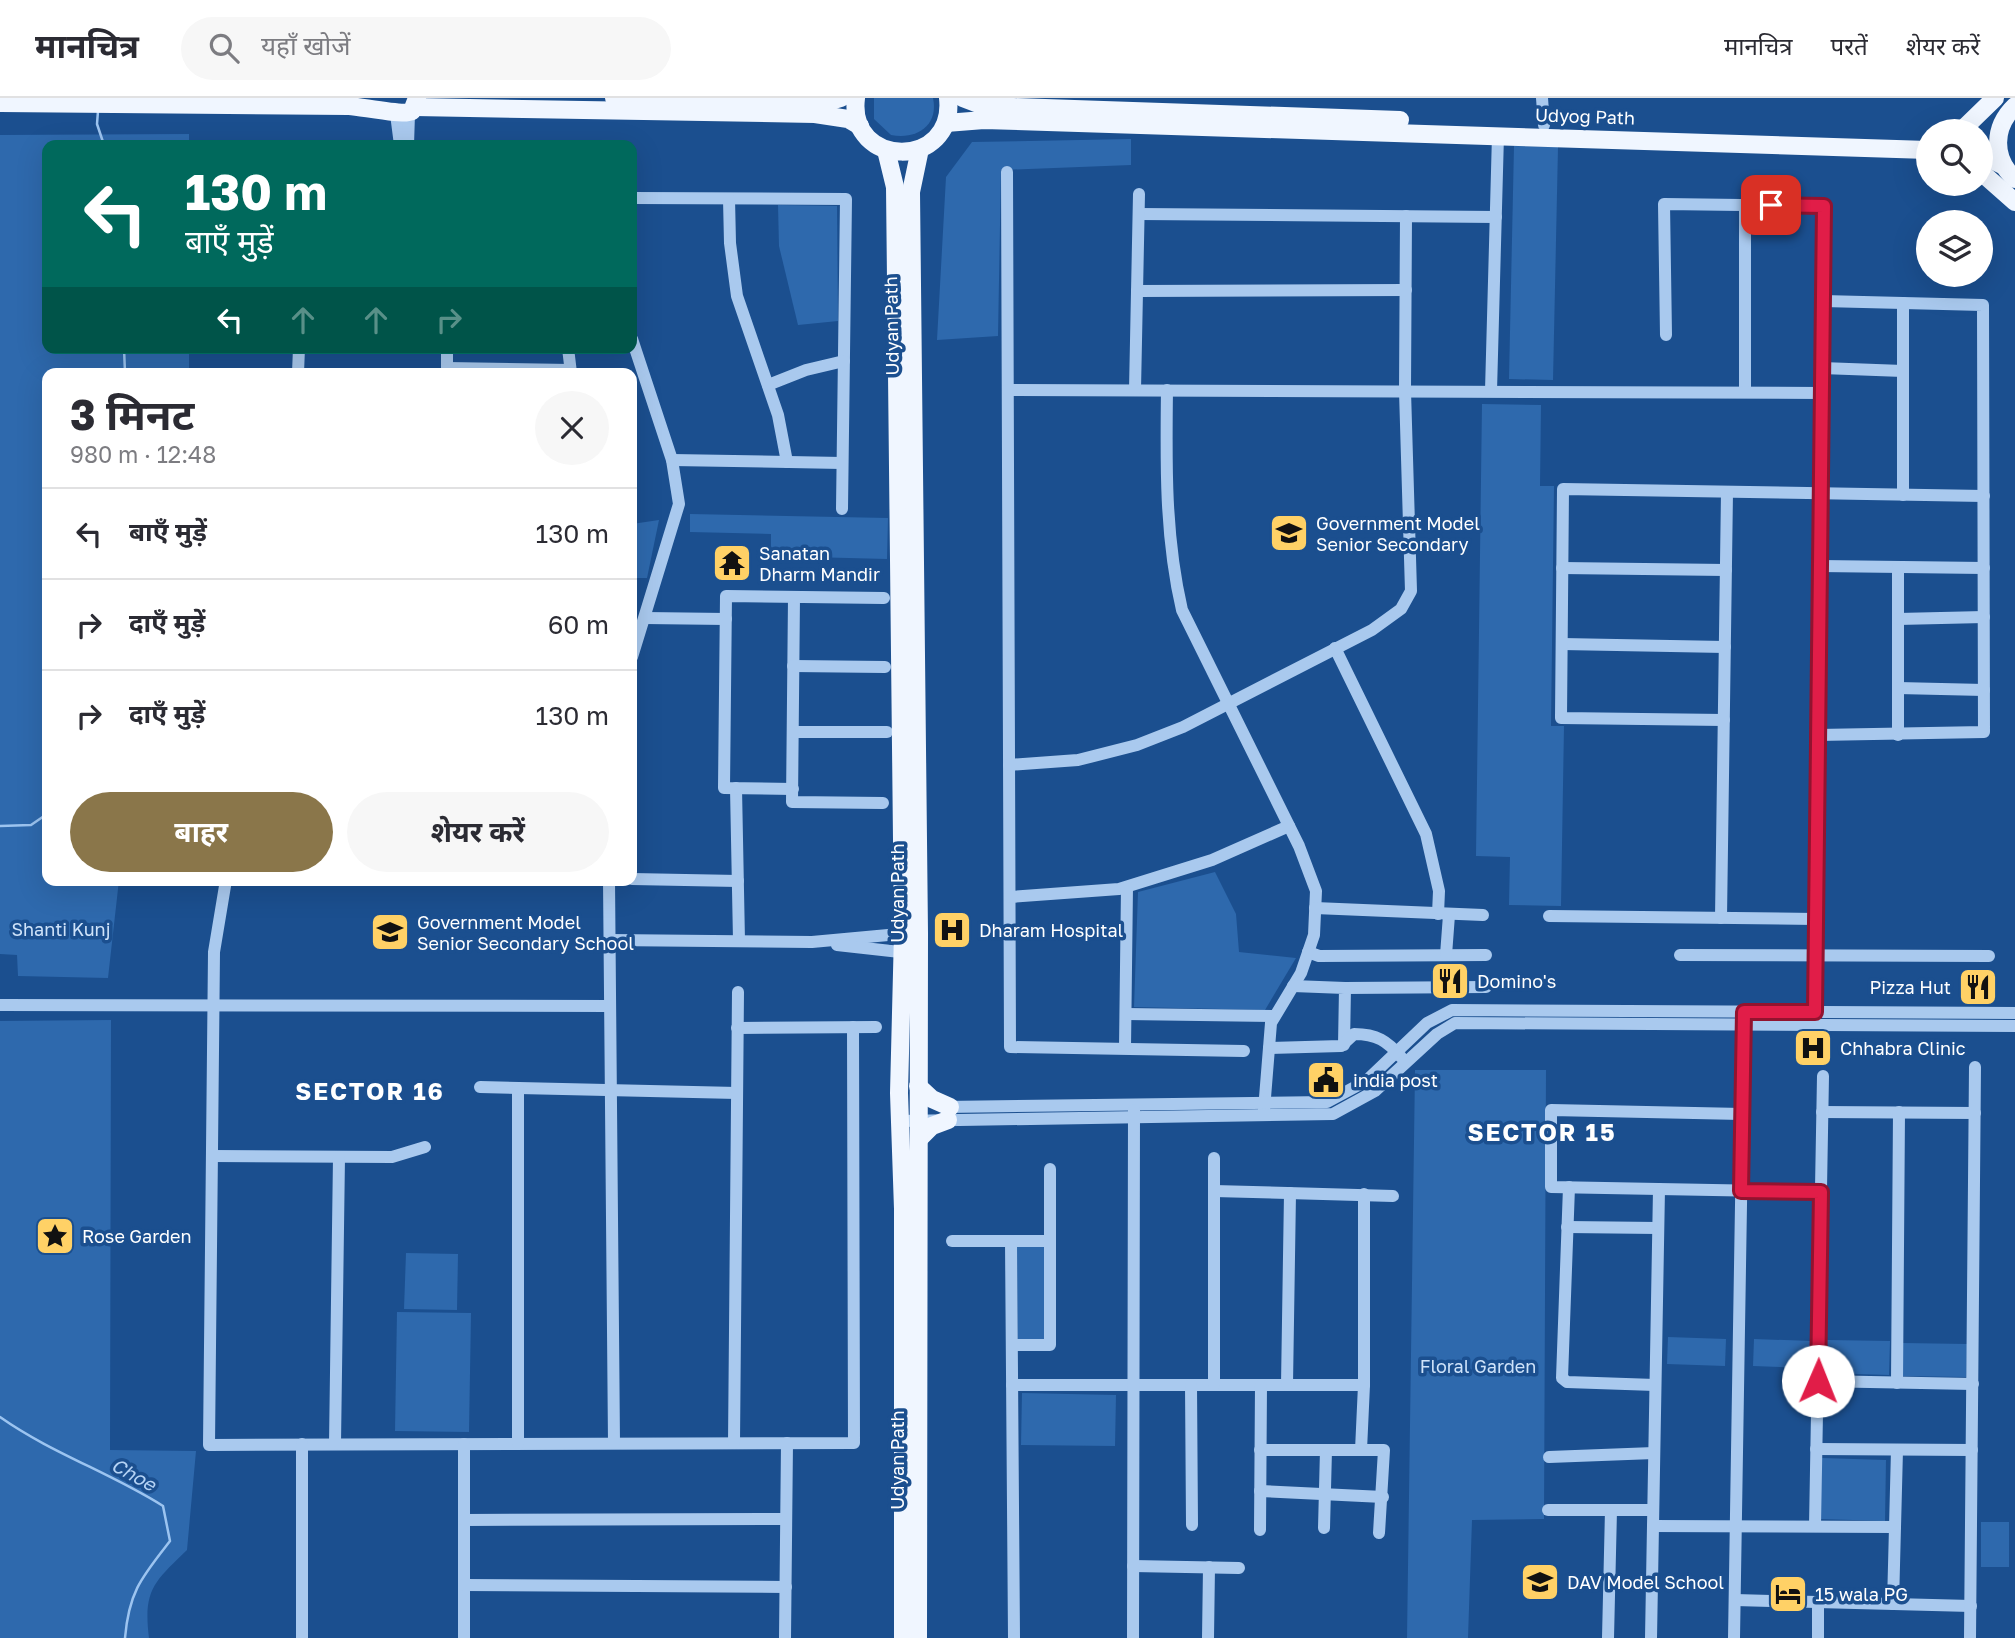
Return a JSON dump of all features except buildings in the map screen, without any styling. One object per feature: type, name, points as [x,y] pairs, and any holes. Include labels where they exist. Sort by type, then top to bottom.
[{"type":"main road","points":[[614,98],[831,101],[841,98]]},
{"type":"main road","points":[[856,98],[860,126]]},
{"type":"main road","points":[[0,103],[815,114],[848,118],[860,126],[873,143],[886,150],[903,153],[920,149],[938,136],[946,123],[948,98]]},
{"type":"main road","name":"Udyog Path","points":[[962,98],[984,106],[1136,104],[1544,125],[1916,138]]},
{"type":"main road","points":[[1973,119],[1995,98]]},
{"type":"main road","points":[[2009,172],[1998,150],[2000,129],[2015,106]]},
{"type":"main road","name":"Udyog Path","points":[[946,123],[984,120],[1916,150]]},
{"type":"main road","points":[[1993,132],[2000,129]]},
{"type":"main road","name":"Udyan Path","points":[[918,1638],[919,1114],[911,953],[911,192],[920,149]]},
{"type":"main road","name":"Udyan Path","points":[[886,150],[895,187],[911,933]]},
{"type":"main road","points":[[1993,162],[2009,172]]},
{"type":"main road","points":[[1993,183],[2015,202]]},
{"type":"main road","name":"Udyan Path","points":[[903,1638],[903,1209],[900,1114],[911,953]]},
{"type":"main road","points":[[918,1086],[949,1113],[919,1139]]},
{"type":"street","points":[[1542,98],[1544,125]]},
{"type":"street","points":[[400,140],[403,107]]},
{"type":"street","points":[[403,107],[407,140]]},
{"type":"street","points":[[1491,391],[1498,135]]},
{"type":"street","points":[[1007,172],[1010,1047],[1244,1051]]},
{"type":"street","points":[[1135,390],[1139,194]]},
{"type":"street","points":[[637,198],[846,199],[842,509]]},
{"type":"street","points":[[729,199],[730,243],[737,296],[768,385],[787,462]]},
{"type":"street","points":[[1666,335],[1664,204],[1824,206],[1815,1018]]},
{"type":"street","points":[[1745,205],[1745,393]]},
{"type":"street","points":[[1139,214],[1496,217]]},
{"type":"street","points":[[1009,765],[1078,760],[1137,745],[1183,727],[1372,630],[1401,609],[1411,591],[1405,391],[1406,216]]},
{"type":"street","points":[[1137,290],[1406,290]]},
{"type":"street","points":[[1818,735],[1984,732],[1983,305],[1823,301]]},
{"type":"street","points":[[1903,303],[1903,495]]},
{"type":"street","points":[[637,354],[672,460],[679,504],[637,642]]},
{"type":"street","points":[[768,385],[806,370],[844,361]]},
{"type":"street","points":[[1822,368],[1903,371]]},
{"type":"street","points":[[1008,390],[1822,393]]},
{"type":"street","points":[[1167,390],[1166,480],[1172,569],[1182,610],[1289,826],[1316,891],[1314,935],[1308,953],[1293,986],[1271,1023],[1264,1109]]},
{"type":"street","points":[[672,460],[842,463]]},
{"type":"street","points":[[1724,720],[1561,719],[1563,489],[1984,496]]},
{"type":"street","points":[[1721,918],[1727,492]]},
{"type":"street","points":[[1820,566],[1984,568]]},
{"type":"street","points":[[1898,567],[1898,735]]},
{"type":"street","points":[[1562,568],[1726,570]]},
{"type":"street","points":[[793,789],[724,788],[726,596],[884,598]]},
{"type":"street","points":[[794,597],[792,802],[883,803]]},
{"type":"street","points":[[1898,619],[1984,617]]},
{"type":"street","points":[[645,618],[726,620]]},
{"type":"street","points":[[1562,645],[1725,647]]},
{"type":"street","points":[[1335,648],[1426,834],[1443,914],[1446,955]]},
{"type":"street","points":[[793,666],[885,667]]},
{"type":"street","points":[[1898,688],[1984,690]]},
{"type":"street","points":[[793,732],[887,732]]},
{"type":"street","points":[[736,788],[739,941]]},
{"type":"street","points":[[1010,897],[1072,895],[1127,887],[1212,860],[1289,826]]},
{"type":"street","points":[[637,879],[738,881]]},
{"type":"street","points":[[225,886],[214,952],[209,1445],[854,1443],[853,1027]]},
{"type":"street","points":[[609,886],[614,1443]]},
{"type":"street","points":[[1125,1048],[1127,887]]},
{"type":"street","points":[[1315,908],[1483,915]]},
{"type":"street","points":[[1549,916],[1816,919]]},
{"type":"street","points":[[812,942],[911,933]]},
{"type":"street","points":[[610,940],[812,942],[911,953]]},
{"type":"street","points":[[1308,953],[1319,956],[1486,955]]},
{"type":"street","points":[[1680,955],[1989,956]]},
{"type":"street","points":[[1293,986],[1486,988]]},
{"type":"street","points":[[1344,1045],[1345,988]]},
{"type":"street","points":[[734,1443],[738,992]]},
{"type":"street","points":[[0,1005],[610,1006]]},
{"type":"street","points":[[1264,1109],[1327,1102],[1366,1081],[1427,1023],[1452,1010],[1744,1018]]},
{"type":"street","points":[[900,1114],[1264,1109],[1333,1114],[1375,1091],[1437,1034],[1455,1023],[2015,1013]]},
{"type":"street","points":[[1126,1014],[1274,1016]]},
{"type":"street","points":[[1734,1638],[1744,1018]]},
{"type":"street","points":[[1815,1018],[2015,1026]]},
{"type":"street","points":[[737,1028],[876,1027]]},
{"type":"street","points":[[1269,1048],[1344,1045],[1354,1034],[1376,1036],[1406,1063]]},
{"type":"street","points":[[1970,1638],[1975,1067]]},
{"type":"street","points":[[1815,1526],[1823,1076]]},
{"type":"street","points":[[480,1087],[737,1093]]},
{"type":"street","points":[[518,1088],[518,1444]]},
{"type":"street","points":[[1742,1114],[1551,1110],[1551,1187],[1821,1192]]},
{"type":"street","points":[[1133,1638],[1134,1111]]},
{"type":"street","points":[[1822,1112],[1975,1113]]},
{"type":"street","points":[[1897,1383],[1899,1112]]},
{"type":"street","points":[[212,1156],[392,1157],[425,1147]]},
{"type":"street","points":[[335,1444],[339,1157]]},
{"type":"street","points":[[1213,1385],[1214,1158]]},
{"type":"street","points":[[1012,1345],[1051,1345],[1050,1169]]},
{"type":"street","points":[[1569,1187],[1562,1378],[1567,1382],[1655,1385]]},
{"type":"street","points":[[1651,1638],[1658,1189]]},
{"type":"street","points":[[1214,1191],[1392,1196]]},
{"type":"street","points":[[1286,1385],[1290,1193]]},
{"type":"street","points":[[1361,1450],[1364,1385],[1364,1194]]},
{"type":"street","points":[[1567,1227],[1658,1228]]},
{"type":"street","points":[[952,1241],[1050,1241]]},
{"type":"street","points":[[1011,1241],[1014,1638]]},
{"type":"street","points":[[1818,1381],[1973,1384]]},
{"type":"street","points":[[1012,1385],[1364,1385]]},
{"type":"street","points":[[1191,1385],[1192,1525]]},
{"type":"street","points":[[1260,1530],[1261,1385]]},
{"type":"street","points":[[785,1638],[787,1443]]},
{"type":"street","points":[[302,1444],[302,1638]]},
{"type":"street","points":[[464,1444],[464,1638]]},
{"type":"street","points":[[1816,1449],[1972,1451]]},
{"type":"street","points":[[1260,1450],[1384,1450],[1379,1533]]},
{"type":"street","points":[[1324,1528],[1326,1450]]},
{"type":"street","points":[[1893,1604],[1898,1450]]},
{"type":"street","points":[[1549,1457],[1654,1453]]},
{"type":"street","points":[[1260,1492],[1382,1497]]},
{"type":"street","points":[[1548,1510],[1653,1510]]},
{"type":"street","points":[[1608,1638],[1611,1510]]},
{"type":"street","points":[[464,1520],[786,1519]]},
{"type":"street","points":[[1653,1526],[1895,1527]]},
{"type":"street","points":[[1133,1566],[1239,1568]]},
{"type":"street","points":[[1208,1638],[1209,1567]]},
{"type":"street","points":[[464,1585],[786,1587]]},
{"type":"street","points":[[1735,1600],[1971,1606]]},
{"type":"street","points":[[1818,1602],[1818,1638]]},
{"type":"green space","points":[[874,98],[933,98],[934,108],[924,129],[909,135],[891,135],[874,119]]},
{"type":"green space","name":"Shanti Kunj","points":[[189,134],[189,140],[42,140],[42,354],[189,354],[189,368],[42,368],[42,886],[118,886],[108,978],[18,976],[17,955],[0,954],[0,135]]},
{"type":"green space","points":[[1131,139],[1131,165],[1001,170],[998,336],[937,340],[946,177],[972,142]]},
{"type":"green space","points":[[1514,146],[1558,147],[1553,380],[1509,379]]},
{"type":"green space","points":[[778,205],[837,206],[838,321],[798,325],[779,246]]},
{"type":"green space","points":[[1482,404],[1541,405],[1540,486],[1554,486],[1551,726],[1564,726],[1561,906],[1509,905],[1510,857],[1476,856]]},
{"type":"green space","points":[[690,514],[888,518],[887,559],[771,556],[771,534],[690,532]]},
{"type":"green space","points":[[659,520],[647,578],[637,578],[637,523]]},
{"type":"green space","points":[[1215,872],[1236,914],[1239,952],[1296,958],[1265,1010],[1134,1007],[1138,892]]},
{"type":"green space","name":"Rose Garden","points":[[111,1020],[110,1450],[196,1451],[187,1550],[166,1570],[153,1588],[148,1608],[149,1638],[0,1638],[0,1021]]},
{"type":"green space","name":"Floral Garden","points":[[1415,1070],[1546,1070],[1544,1519],[1472,1520],[1468,1638],[1407,1638]]},
{"type":"green space","points":[[1046,1246],[1046,1340],[1018,1341],[1017,1247]]},
{"type":"green space","points":[[406,1253],[458,1254],[457,1310],[404,1309]]},
{"type":"green space","points":[[397,1312],[471,1313],[469,1432],[395,1431]]},
{"type":"green space","points":[[1668,1337],[1726,1339],[1725,1366],[1667,1364]]},
{"type":"green space","points":[[1754,1339],[1812,1341],[1810,1368],[1753,1366]]},
{"type":"green space","points":[[1827,1340],[1890,1341],[1889,1375],[1826,1373]]},
{"type":"green space","points":[[1903,1343],[1967,1344],[1966,1377],[1902,1376]]},
{"type":"green space","points":[[1022,1393],[1116,1395],[1115,1446],[1021,1445]]},
{"type":"green space","points":[[1822,1458],[1886,1460],[1885,1521],[1820,1519]]},
{"type":"green space","points":[[1981,1522],[2009,1522],[2009,1567],[1981,1567]]},
{"type":"waterway","name":"Choe","points":[[98,111],[97,124],[102,140]]},
{"type":"waterway","name":"Choe","points":[[124,354],[125,368]]},
{"type":"waterway","name":"Choe","points":[[0,826],[31,825],[42,817]]},
{"type":"waterway","name":"Choe","points":[[0,1417],[163,1506],[170,1541],[138,1585],[130,1608],[125,1638]]},
{"type":"place","name":"Government Model Senior Secondary","points":[[1289,533]]},
{"type":"place","name":"Sanatan Dharm Mandir","points":[[732,563]]},
{"type":"place","name":"Dharam Hospital","points":[[952,930]]},
{"type":"place","name":"Government Model Senior Secondary School","points":[[390,932]]},
{"type":"place","name":"Domino's","points":[[1450,981]]},
{"type":"place","name":"Pizza Hut","points":[[1978,987]]},
{"type":"place","name":"Chhabra Clinic","points":[[1813,1048]]},
{"type":"place","name":"india post","points":[[1326,1080]]},
{"type":"place","name":"Rose Garden","points":[[55,1236]]},
{"type":"place","name":"DAV Model School","points":[[1540,1582]]},
{"type":"place","name":"15 wala PG","points":[[1788,1594]]},
{"type":"district","name":"SECTOR 16","points":[[370,1090]]},
{"type":"district","name":"SECTOR 15","points":[[1542,1131]]},
{"type":"route","points":[[1771,205],[1824,206],[1815,1012],[1744,1012],[1741,1191],[1821,1192],[1818,1381]]}]
